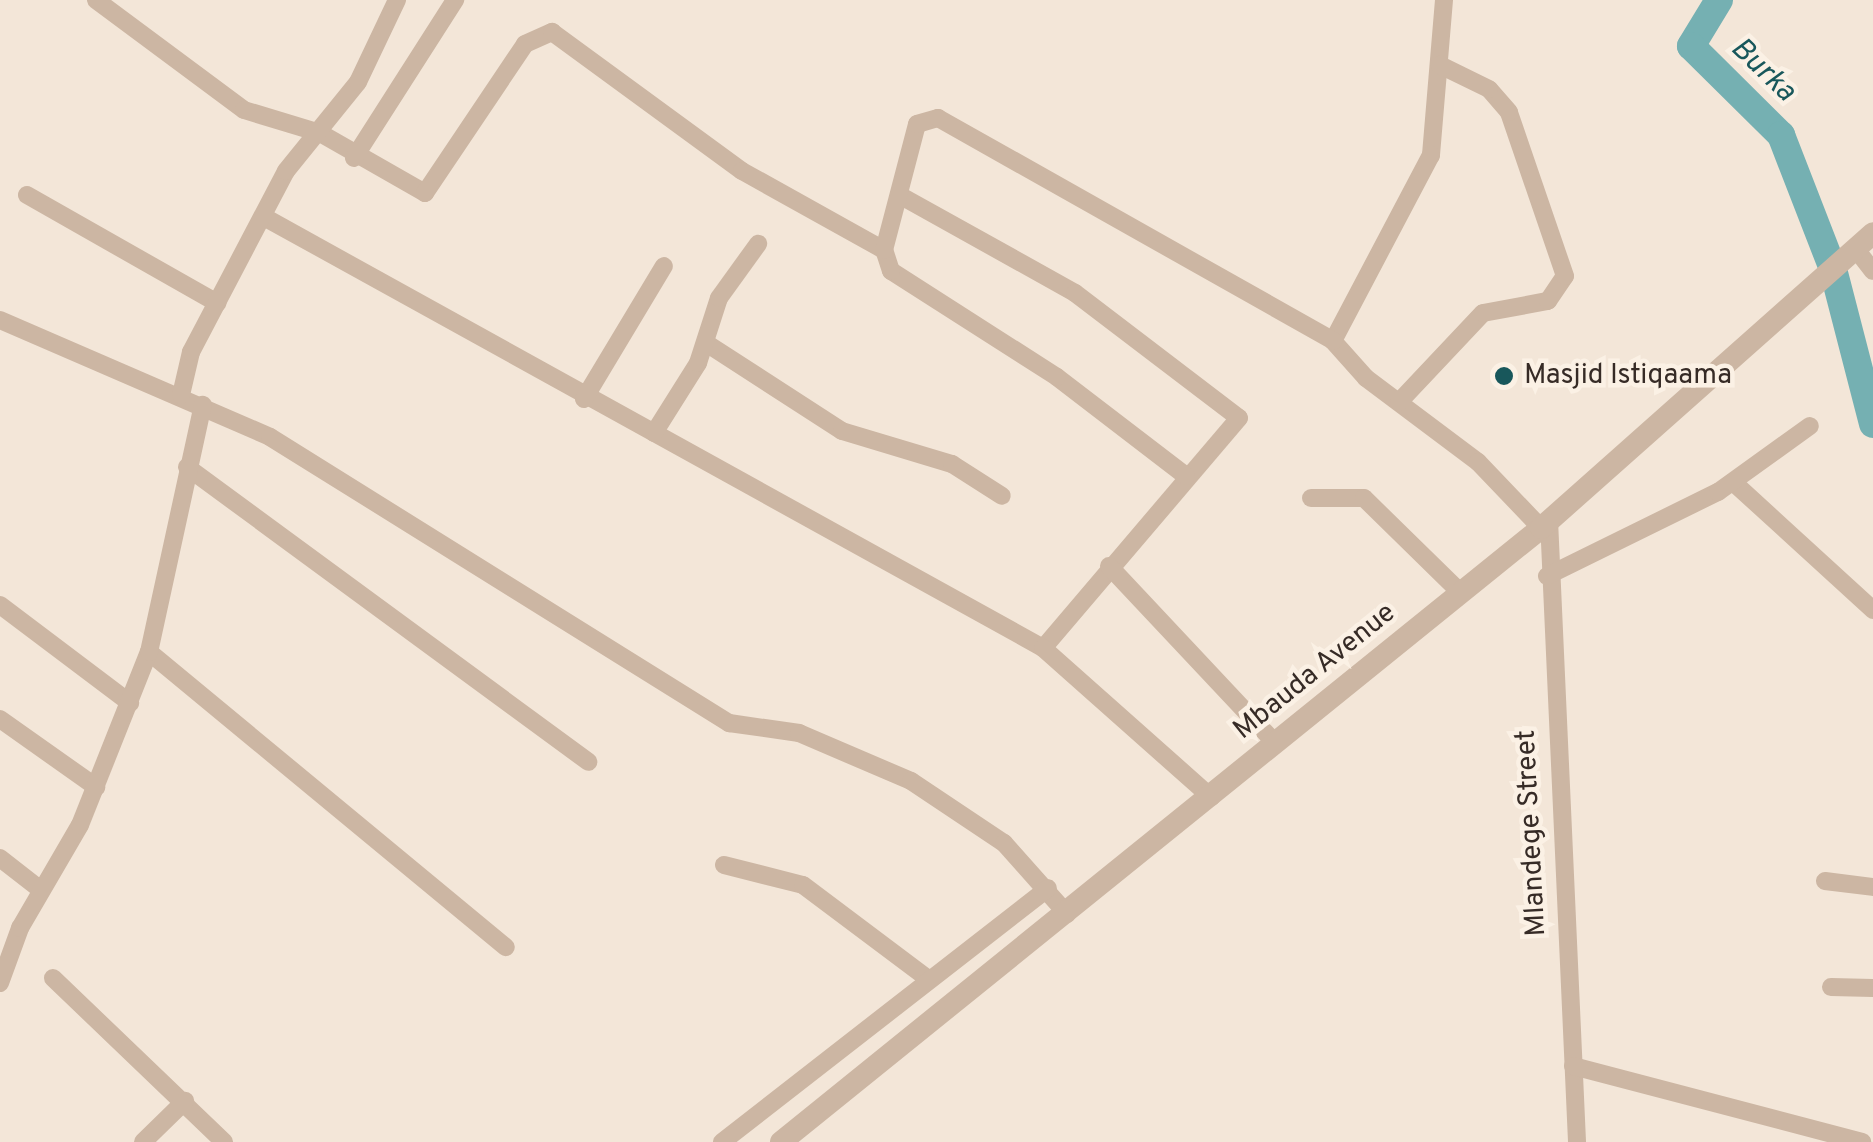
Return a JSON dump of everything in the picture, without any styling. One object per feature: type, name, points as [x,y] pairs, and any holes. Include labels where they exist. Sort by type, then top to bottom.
[{"type":"street","points":[[96,0],[244,110],[320,134],[413,192],[434,189],[525,44],[552,32],[742,171],[884,250],[898,276],[1057,376],[1186,476]]},
{"type":"street","points":[[180,394],[217,303],[294,159],[320,134],[375,54],[397,0]]},
{"type":"street","points":[[354,158],[455,0]]},
{"type":"street","points":[[1333,341],[1431,155],[1444,0]]},
{"type":"street","points":[[1398,402],[1482,313],[1548,301],[1565,276],[1509,112],[1489,89],[1440,64]]},
{"type":"street","points":[[884,250],[902,196],[917,124],[938,118],[1333,341],[1398,402],[1478,462],[1545,524]]},
{"type":"street","points":[[27,195],[217,303]]},
{"type":"street","points":[[902,196],[1075,293],[1233,407],[1236,430],[1186,476],[1043,648]]},
{"type":"street","points":[[264,217],[584,400],[654,433],[1043,648],[1211,797]]},
{"type":"street","points":[[1864,240],[1873,270]]},
{"type":"street","name":"Mbauda Avenue","points":[[780,1142],[1545,524],[1864,240]]},
{"type":"street","points":[[654,433],[706,343],[719,298],[758,244]]},
{"type":"street","points":[[584,400],[664,266]]},
{"type":"street","points":[[0,320],[180,394],[346,481],[729,723],[799,733],[911,781],[1004,843],[1048,888],[1067,914]]},
{"type":"street","points":[[706,343],[842,431],[952,464],[1002,496]]},
{"type":"street","points":[[0,983],[41,890],[96,787],[149,652],[203,405]]},
{"type":"street","points":[[1547,576],[1733,482],[1810,426]]},
{"type":"street","points":[[187,468],[588,762]]},
{"type":"street","points":[[1733,482],[1873,610]]},
{"type":"street","points":[[1311,498],[1364,498],[1460,592]]},
{"type":"street","name":"Mlandege Street","points":[[1545,524],[1577,1142]]},
{"type":"street","points":[[1109,566],[1275,744]]},
{"type":"street","points":[[0,605],[130,704]]},
{"type":"street","points":[[149,652],[506,947]]},
{"type":"street","points":[[0,718],[96,787]]},
{"type":"street","points":[[0,858],[41,890]]},
{"type":"street","points":[[724,865],[803,885],[928,980]]},
{"type":"street","points":[[1824,881],[1873,887]]},
{"type":"street","points":[[722,1142],[1048,888]]},
{"type":"street","points":[[53,978],[224,1142]]},
{"type":"street","points":[[1831,987],[1873,988]]},
{"type":"street","points":[[1573,1066],[1862,1142]]},
{"type":"street","points":[[143,1142],[185,1101]]},
{"type":"waterway","name":"Burka","points":[[1719,0],[1691,46],[1781,135],[1833,269],[1873,424]]},
{"type":"place","name":"Masjid Istiqaama","points":[[1504,376]]}]
